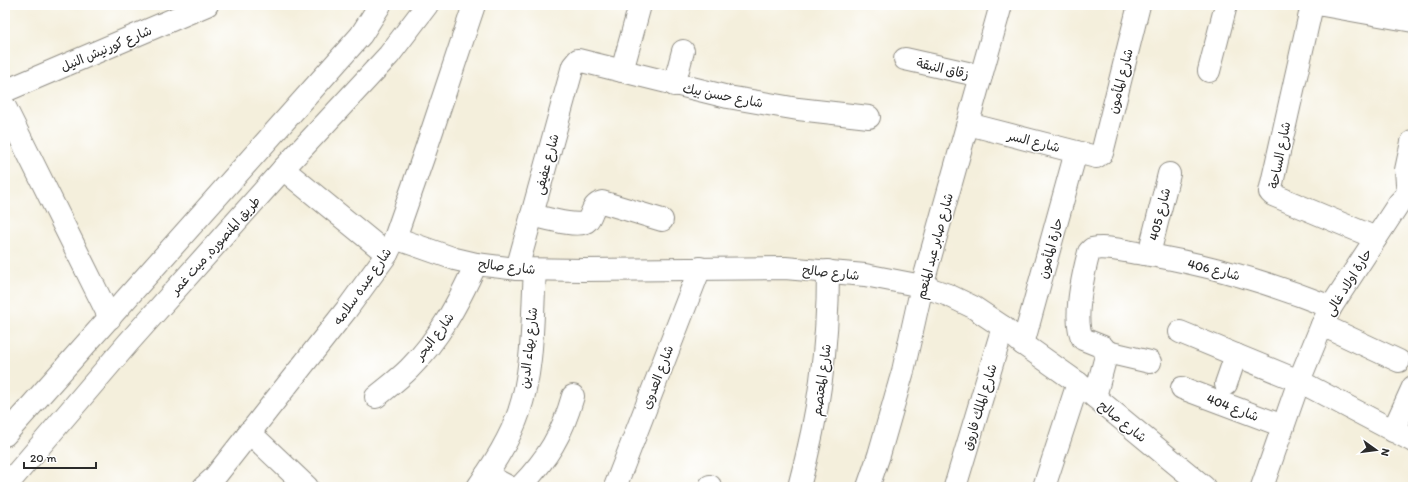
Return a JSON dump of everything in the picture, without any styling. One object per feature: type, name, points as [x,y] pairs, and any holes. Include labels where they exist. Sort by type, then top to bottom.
[{"type":"street","name":"شارع كورنيش النيل","points":[[5,91],[207,5]]},
{"type":"street","points":[[5,435],[361,35],[380,5]]},
{"type":"street","name":"طريق المنصوره, ميت غمر","points":[[5,487],[134,337],[283,168],[389,55],[427,5]]},
{"type":"street","name":"شارع عبده سلامه","points":[[204,487],[214,478],[347,309],[391,246],[426,149],[474,5]]},
{"type":"street","points":[[622,71],[640,5]]},
{"type":"street","name":"شارع صابر عبد المنعم","points":[[868,487],[879,455],[903,371],[922,286],[1001,5]]},
{"type":"street","name":"شارع المأمون","points":[[1100,156],[1139,5]]},
{"type":"street","points":[[1209,71],[1226,5]]},
{"type":"street","name":"شارع الساحة","points":[[1312,5],[1270,192],[1273,196],[1376,238]]},
{"type":"street","points":[[1323,5],[1413,21]]},
{"type":"street","points":[[674,85],[683,51]]},
{"type":"street","name":"زقاق النبقة","points":[[904,59],[981,76]]},
{"type":"street","name":"شارع حسن بيك","points":[[578,60],[674,85],[728,97],[798,109],[869,118]]},
{"type":"street","name":"شارع عفيفى","points":[[526,269],[532,215],[573,66],[578,60]]},
{"type":"street","points":[[5,107],[110,318]]},
{"type":"street","name":"شارع السر","points":[[968,124],[1096,157],[1100,156]]},
{"type":"street","points":[[1410,196],[1406,170],[1412,142]]},
{"type":"street","name":"حارة المأمون","points":[[1023,344],[1076,152]]},
{"type":"street","name":"شارع صالح","points":[[283,168],[391,246],[435,253],[476,264],[526,269],[785,268],[828,271],[865,276],[922,286],[948,295],[973,306],[1078,383],[1204,487]]},
{"type":"street","name":"شارع 405","points":[[1149,254],[1169,174]]},
{"type":"street","name":"حارة اولاد غالى","points":[[1262,487],[1299,381],[1327,316],[1401,200],[1410,196]]},
{"type":"street","points":[[532,215],[580,225],[588,221],[594,207],[602,202],[662,220]]},
{"type":"street","name":"شارع 406","points":[[1107,352],[1105,348],[1083,339],[1079,329],[1082,283],[1089,252],[1092,249],[1149,254],[1242,275],[1327,316],[1399,361]]},
{"type":"street","name":"شارع البحر","points":[[376,397],[408,370],[436,338],[459,302],[476,264]]},
{"type":"street","name":"شارع العدوى","points":[[614,487],[700,268]]},
{"type":"street","name":"شارع بهاء الدين","points":[[482,481],[505,445],[519,412],[527,378],[526,269]]},
{"type":"street","name":"شارع المعتصم","points":[[800,487],[819,407],[825,362],[828,316],[828,271]]},
{"type":"street","name":"شارع الملك فاروق","points":[[955,487],[1003,327]]},
{"type":"street","points":[[1180,332],[1299,381],[1413,441]]},
{"type":"street","points":[[1095,397],[1107,352],[1150,362]]},
{"type":"street","points":[[1226,384],[1236,355]]},
{"type":"street","points":[[1044,487],[1078,383]]},
{"type":"street","points":[[1393,431],[1413,387]]},
{"type":"street","name":"شارع 404","points":[[1182,388],[1283,426]]},
{"type":"street","points":[[520,487],[540,466],[555,445],[566,421],[573,396]]},
{"type":"street","points":[[250,432],[307,487]]},
{"type":"street","points":[[482,481],[509,487]]}]
